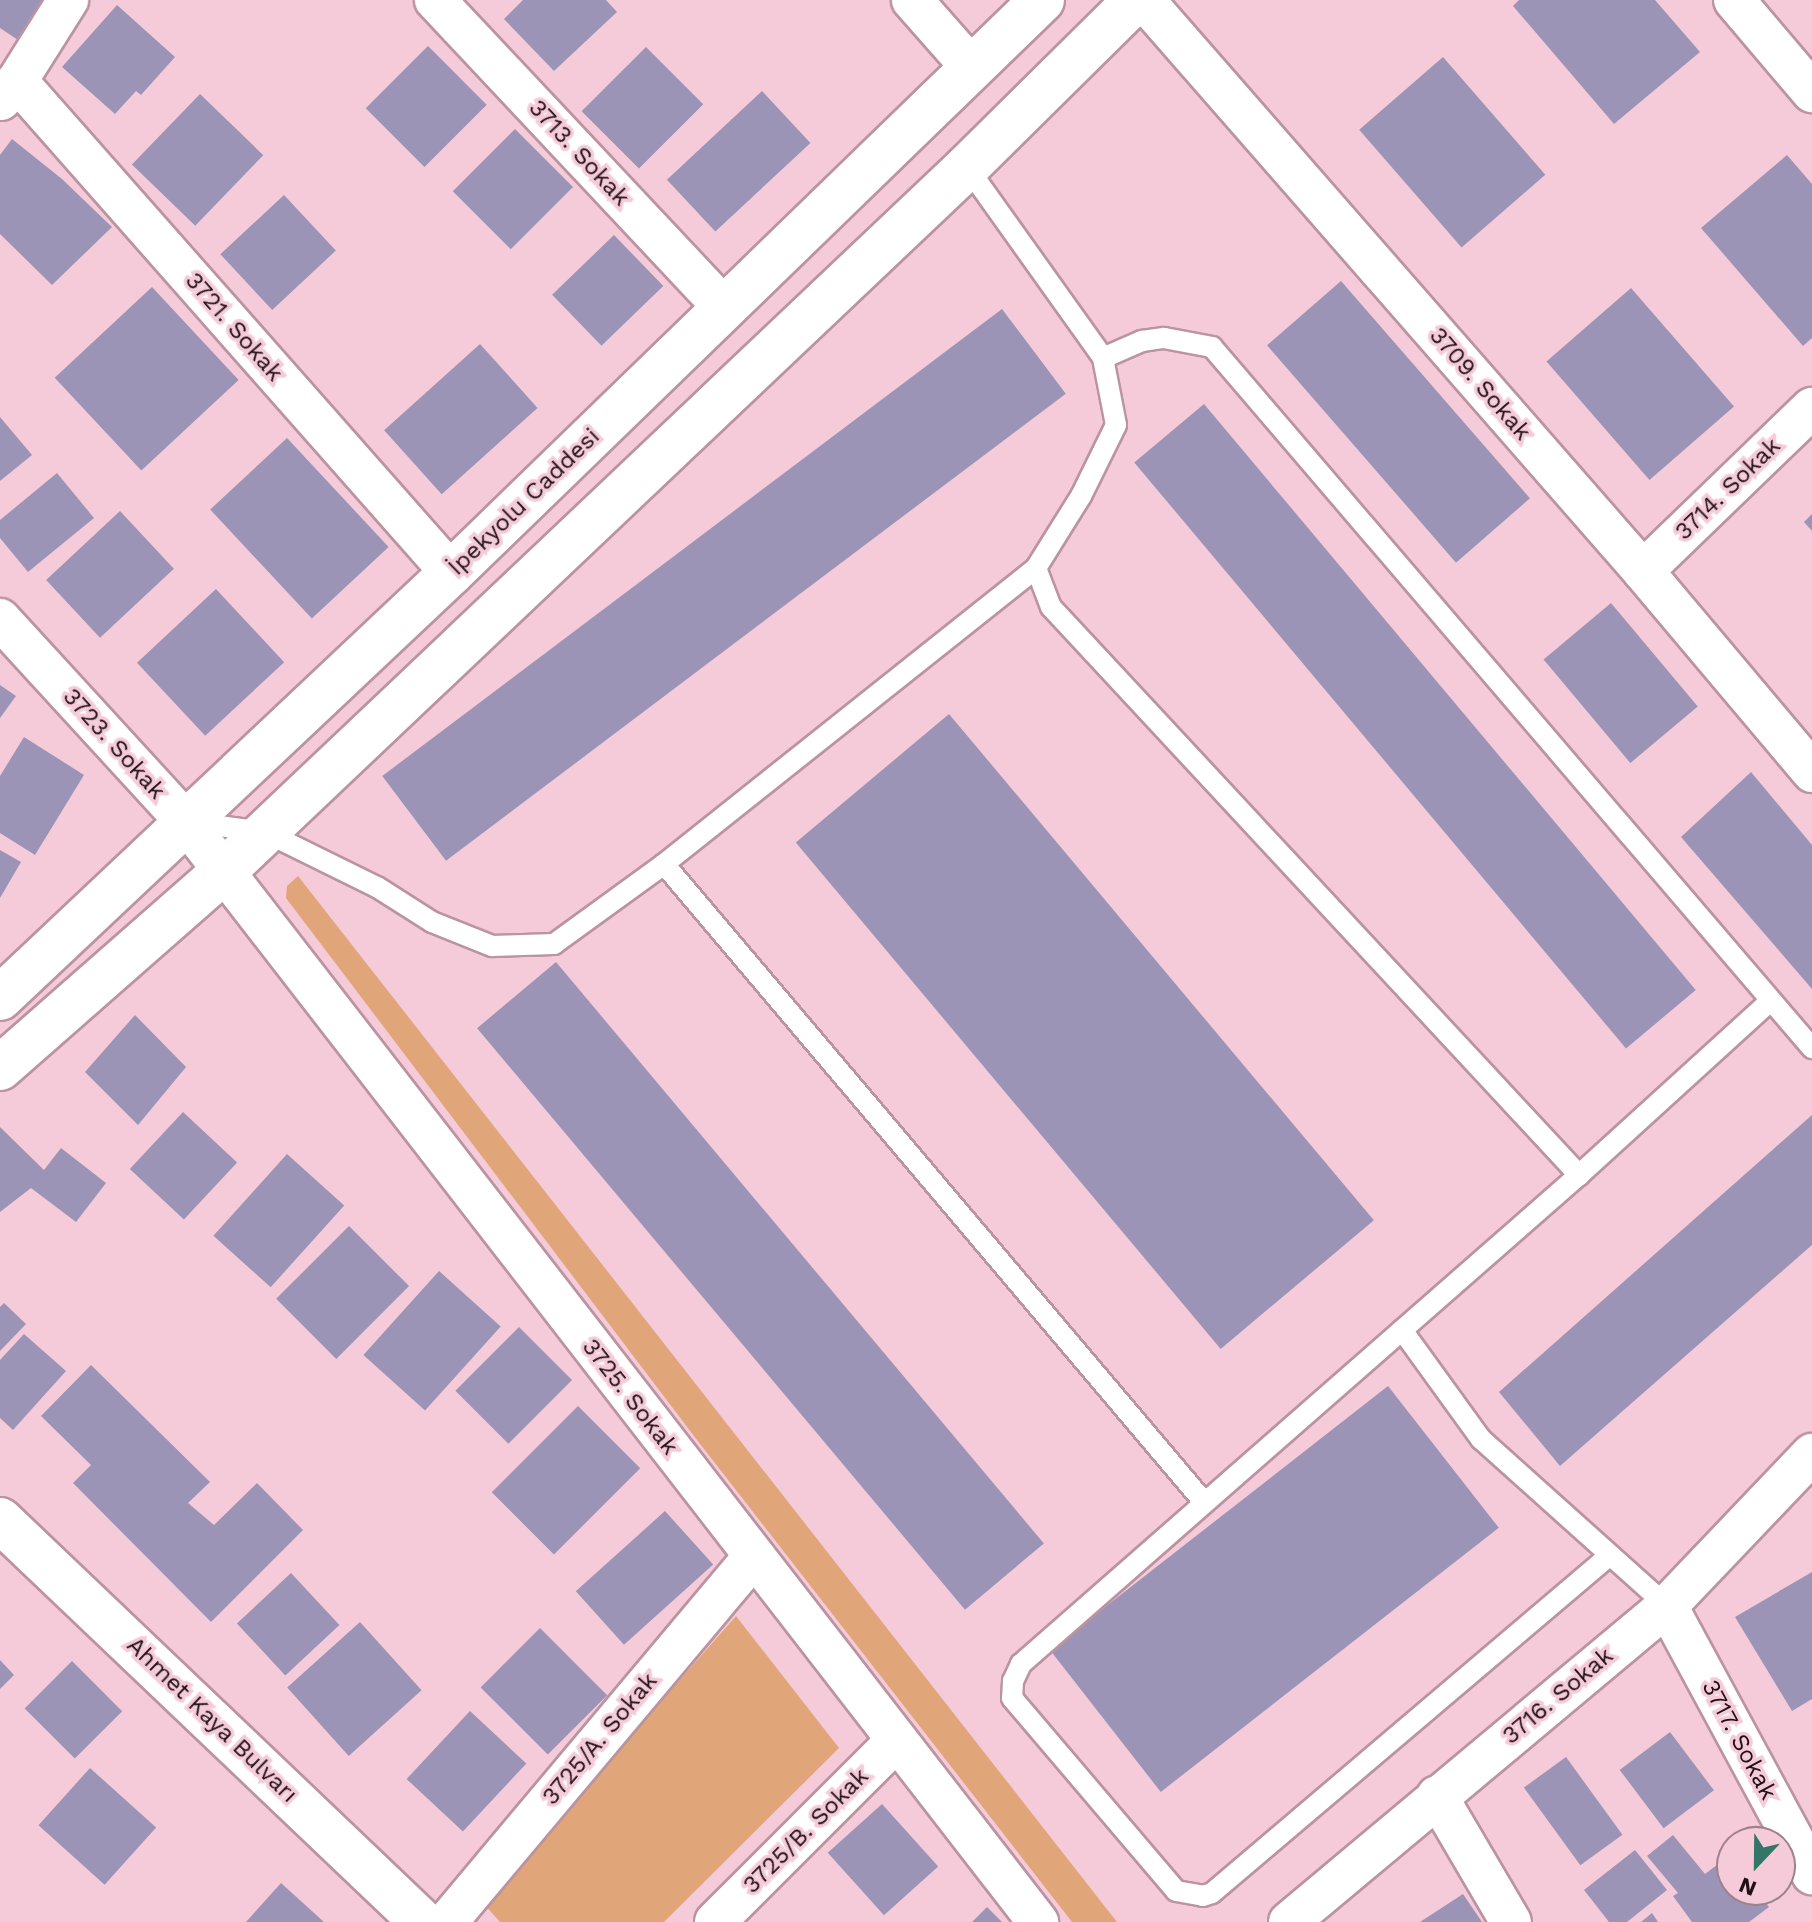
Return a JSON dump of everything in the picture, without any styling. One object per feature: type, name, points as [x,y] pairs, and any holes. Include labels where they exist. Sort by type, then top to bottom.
[{"type":"street","points":[[8,91],[68,0]]},
{"type":"street","points":[[912,0],[972,68]]},
{"type":"street","name":"İpekyolu Caddesi","points":[[0,998],[451,573],[1042,0]]},
{"type":"street","points":[[0,1068],[222,873],[967,167],[1136,0]]},
{"type":"street","name":"3709. Sokak","points":[[1144,0],[1643,571],[1812,772]]},
{"type":"street","points":[[1734,0],[1812,92]]},
{"type":"street","name":"3713. Sokak","points":[[453,6],[723,307]]},
{"type":"street","name":"3721. Sokak","points":[[8,91],[451,573]]},
{"type":"street","name":"3714. Sokak","points":[[1643,571],[1812,408]]},
{"type":"street","name":"3723. Sokak","points":[[0,619],[185,821],[222,873]]},
{"type":"street","name":"3725. Sokak","points":[[222,873],[1038,1922]]},
{"type":"street","name":"3716. Sokak","points":[[1289,1922],[1667,1606],[1812,1454]]},
{"type":"street","name":"Ahmet Kaya Bulvarı","points":[[0,1520],[422,1922]]},
{"type":"street","name":"3725/A. Sokak","points":[[447,1922],[754,1556]]},
{"type":"street","name":"3717. Sokak","points":[[1667,1606],[1812,1874]]},
{"type":"street","name":"3725/B. Sokak","points":[[715,1922],[897,1740]]},
{"type":"street","points":[[1437,1796],[1511,1922]]},
{"type":"lane","points":[[185,821],[265,832],[377,887],[432,922],[492,946],[554,944],[664,864],[1036,568],[1081,496],[1116,425],[1103,358],[967,167]]},
{"type":"lane","points":[[1103,358],[1142,341],[1164,338],[1212,347],[1812,1048]]},
{"type":"lane","points":[[1036,568],[1051,607],[1579,1175]]},
{"type":"lane","points":[[664,864],[1204,1502]]},
{"type":"lane","points":[[1610,1555],[1212,1893],[1193,1896],[1176,1891],[1012,1698],[1021,1664],[1579,1175],[1770,1001]]},
{"type":"lane","points":[[1402,1330],[1481,1439],[1667,1606]]},
{"type":"shaded area","points":[[298,876],[1117,1922],[1072,1922],[697,1440],[286,898],[287,886]]},
{"type":"shaded area","points":[[736,1616],[839,1748],[664,1922],[500,1922],[483,1903]]},
{"type":"building","points":[[0,0],[44,0],[18,40],[0,28]]},
{"type":"building","points":[[523,0],[606,0],[617,12],[554,71],[504,19]]},
{"type":"building","points":[[1519,0],[1655,0],[1700,52],[1614,124],[1513,6]]},
{"type":"building","points":[[117,5],[175,57],[141,95],[136,91],[115,114],[62,67]]},
{"type":"building","points":[[428,46],[487,105],[424,167],[366,108]]},
{"type":"building","points":[[646,47],[703,104],[639,169],[582,111]]},
{"type":"building","points":[[1443,57],[1545,175],[1462,248],[1359,130]]},
{"type":"building","points":[[762,91],[810,143],[715,232],[667,180]]},
{"type":"building","points":[[200,94],[263,155],[195,226],[132,164]]},
{"type":"building","points":[[515,129],[573,187],[511,249],[453,191]]},
{"type":"building","points":[[12,139],[62,179],[112,227],[52,285],[0,234],[0,155]]},
{"type":"building","points":[[1787,155],[1812,184],[1812,338],[1803,346],[1701,228]]},
{"type":"building","points":[[284,195],[336,251],[272,310],[220,254]]},
{"type":"building","points":[[614,235],[663,286],[601,346],[552,295]]},
{"type":"building","points":[[1341,281],[1530,498],[1456,563],[1267,345]]},
{"type":"building","points":[[152,287],[239,380],[141,471],[55,378]]},
{"type":"building","points":[[1631,288],[1734,406],[1649,480],[1546,361]]},
{"type":"building","points":[[1002,309],[1066,394],[446,861],[382,776]]},
{"type":"building","points":[[480,344],[538,408],[442,494],[384,430]]},
{"type":"building","points":[[1204,404],[1696,990],[1626,1049],[1134,462]]},
{"type":"building","points":[[0,417],[32,455],[0,481]]},
{"type":"building","points":[[287,438],[389,547],[312,619],[210,510]]},
{"type":"building","points":[[57,473],[94,518],[28,572],[0,538],[0,520]]},
{"type":"building","points":[[120,511],[174,569],[100,638],[46,580]]},
{"type":"building","points":[[1812,514],[1812,531],[1804,522]]},
{"type":"building","points":[[216,589],[284,662],[205,736],[137,663]]},
{"type":"building","points":[[1611,603],[1698,706],[1630,763],[1544,660]]},
{"type":"building","points":[[0,685],[16,696],[0,718]]},
{"type":"building","points":[[949,714],[1374,1220],[1221,1349],[796,843]]},
{"type":"building","points":[[24,737],[84,775],[35,855],[0,833],[0,776]]},
{"type":"building","points":[[1751,772],[1812,845],[1812,989],[1681,837]]},
{"type":"building","points":[[0,850],[21,862],[0,898]]},
{"type":"building","points":[[556,962],[1044,1543],[965,1610],[477,1028]]},
{"type":"building","points":[[135,1015],[186,1067],[138,1125],[85,1072]]},
{"type":"building","points":[[183,1112],[237,1162],[184,1220],[130,1169]]},
{"type":"building","points":[[1812,1115],[1812,1245],[1560,1466],[1499,1392]]},
{"type":"building","points":[[0,1127],[44,1170],[61,1148],[106,1183],[76,1222],[31,1188],[0,1212]]},
{"type":"building","points":[[287,1154],[344,1206],[271,1287],[213,1236]]},
{"type":"building","points":[[349,1226],[409,1286],[336,1359],[276,1299]]},
{"type":"building","points":[[439,1271],[501,1327],[425,1411],[363,1355]]},
{"type":"building","points":[[4,1303],[26,1324],[0,1351],[0,1307]]},
{"type":"building","points":[[519,1327],[572,1380],[508,1444],[455,1391]]},
{"type":"building","points":[[24,1334],[66,1371],[13,1430],[0,1418],[0,1360]]},
{"type":"building","points":[[91,1365],[210,1482],[188,1503],[214,1525],[257,1483],[303,1530],[211,1622],[73,1483],[91,1465],[41,1416]]},
{"type":"building","points":[[1388,1386],[1499,1528],[1161,1792],[1050,1650]]},
{"type":"building","points":[[578,1406],[640,1468],[554,1554],[492,1492]]},
{"type":"building","points":[[665,1511],[713,1565],[624,1645],[576,1591]]},
{"type":"building","points":[[1812,1572],[1812,1699],[1792,1711],[1735,1617]]},
{"type":"building","points":[[291,1573],[339,1625],[285,1675],[237,1623]]},
{"type":"building","points":[[360,1622],[422,1690],[349,1756],[287,1688]]},
{"type":"building","points":[[540,1628],[607,1695],[548,1755],[481,1687]]},
{"type":"building","points":[[0,1660],[14,1675],[0,1689]]},
{"type":"building","points":[[72,1661],[122,1711],[75,1759],[25,1708]]},
{"type":"building","points":[[470,1711],[526,1764],[463,1832],[407,1779]]},
{"type":"building","points":[[1670,1732],[1714,1790],[1664,1828],[1620,1770]]},
{"type":"building","points":[[1566,1757],[1622,1835],[1580,1865],[1524,1788]]},
{"type":"building","points":[[90,1768],[156,1828],[105,1885],[38,1825]]},
{"type":"building","points":[[882,1804],[938,1866],[884,1915],[828,1853]]},
{"type":"building","points":[[1673,1835],[1705,1874],[1716,1866],[1716,1906],[1769,1907],[1749,1922],[1692,1922],[1673,1896],[1678,1893],[1647,1856]]},
{"type":"building","points":[[1635,1850],[1667,1890],[1627,1922],[1609,1922],[1584,1890]]},
{"type":"building","points":[[281,1883],[324,1922],[246,1922]]},
{"type":"building","points":[[1463,1894],[1482,1922],[1420,1922]]},
{"type":"building","points":[[987,1907],[1002,1922],[972,1922]]},
{"type":"building","points":[[1652,1913],[1658,1922],[1641,1922]]}]
